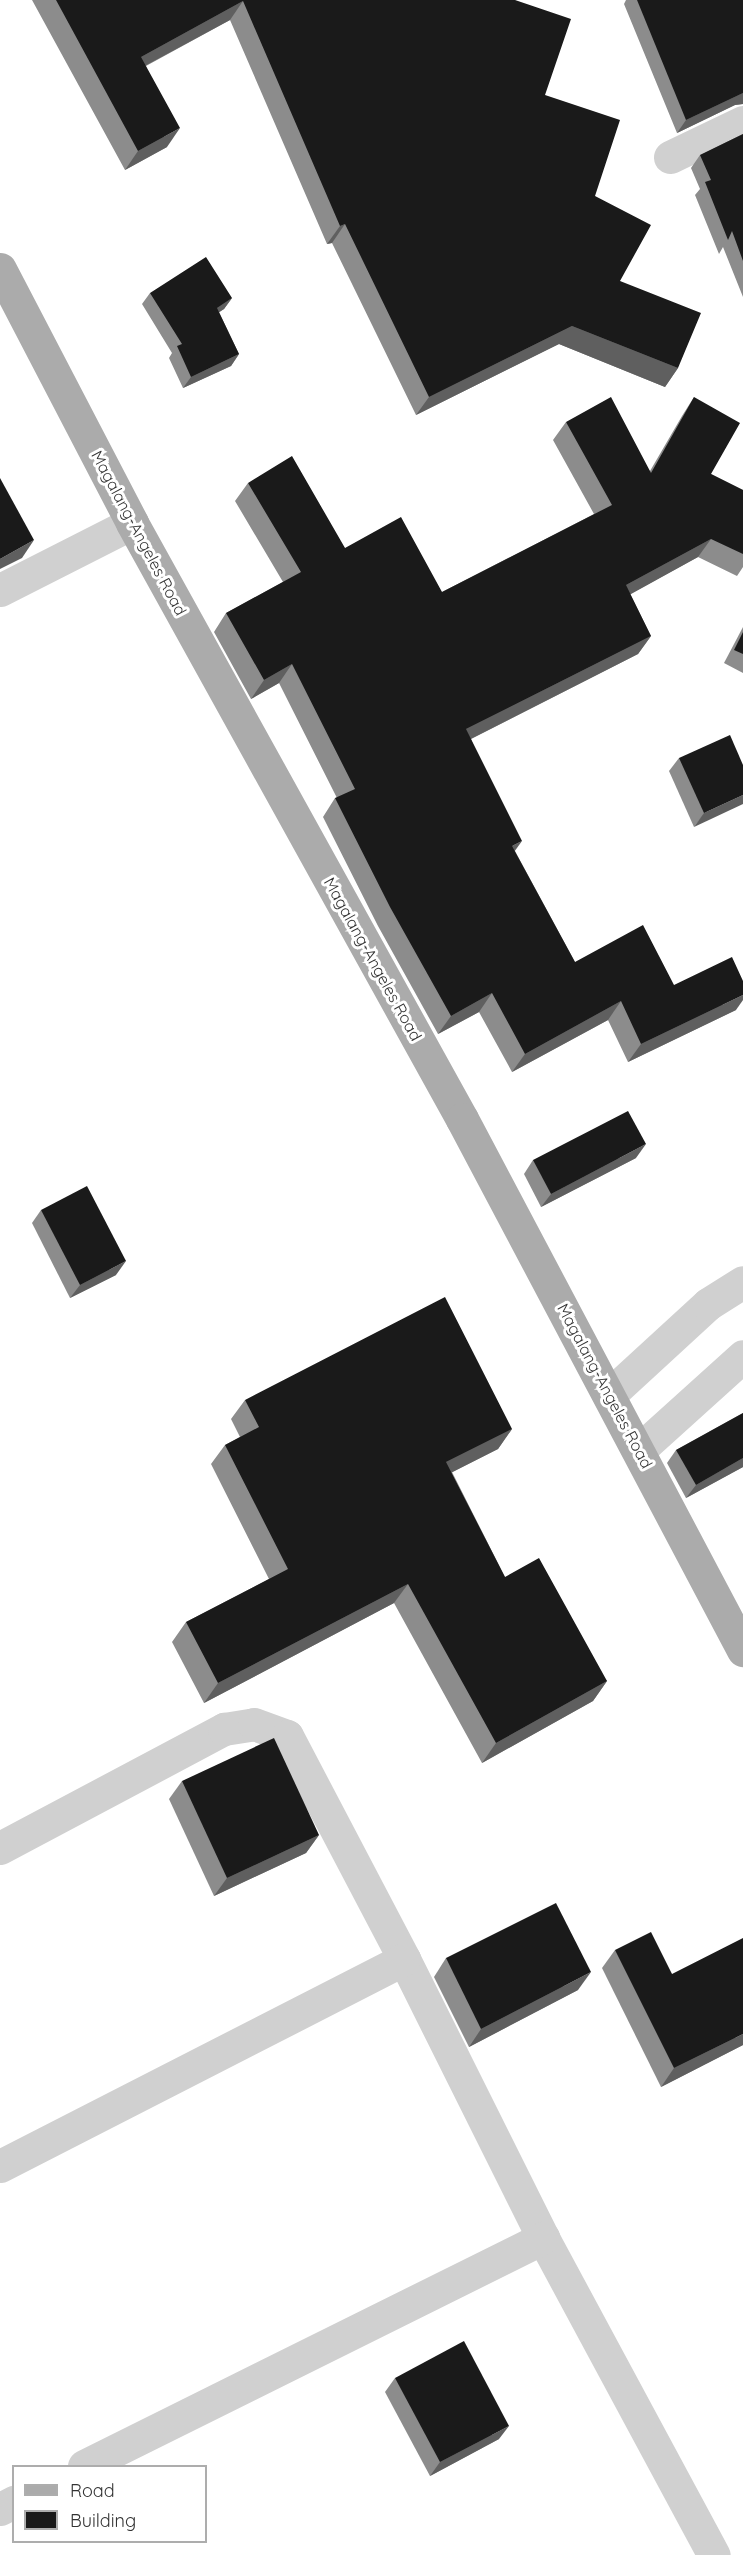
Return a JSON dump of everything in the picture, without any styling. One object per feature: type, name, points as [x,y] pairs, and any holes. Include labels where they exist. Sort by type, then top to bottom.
[{"type":"main road","name":"Magalang-Angeles Road","points":[[0,269],[132,523],[453,1102],[743,1650]]},
{"type":"street","points":[[670,157],[743,122]]},
{"type":"street","points":[[0,590],[132,523]]},
{"type":"street","points":[[609,1395],[708,1304],[743,1282]]},
{"type":"street","points":[[639,1450],[743,1356]]},
{"type":"street","points":[[0,1848],[224,1729],[254,1724],[287,1736],[404,1959],[543,2238],[714,2555]]},
{"type":"street","points":[[0,2166],[404,1959]]},
{"type":"street","points":[[86,2465],[543,2238]]},
{"type":"building","points":[[56,0],[515,0],[571,19],[545,95],[620,120],[595,196],[651,225],[620,281],[701,313],[678,368],[572,326],[429,397],[345,224],[340,226],[243,1],[141,57],[180,128],[138,151]]},
{"type":"building","points":[[637,0],[743,0],[743,93],[686,120]]},
{"type":"building","points":[[743,134],[743,261],[732,231],[728,240],[705,182],[711,180],[700,155]]},
{"type":"building","points":[[206,257],[232,298],[217,308],[239,354],[191,377],[177,346],[182,344],[150,293]]},
{"type":"building","points":[[611,397],[651,473],[694,397],[740,423],[711,474],[743,490],[743,554],[711,539],[626,585],[651,636],[466,729],[522,841],[512,846],[575,962],[643,925],[674,985],[732,957],[743,981],[743,995],[641,1044],[621,1001],[525,1054],[492,993],[451,1016],[390,907],[335,798],[355,789],[292,664],[264,680],[226,613],[301,572],[248,483],[292,456],[345,548],[401,517],[442,592],[612,505],[566,422]]},
{"type":"building","points":[[0,478],[34,540],[0,559]]},
{"type":"building","points":[[743,632],[743,654],[734,650]]},
{"type":"building","points":[[730,735],[743,765],[743,795],[704,813],[679,758]]},
{"type":"building","points":[[628,1111],[646,1144],[551,1194],[533,1160]]},
{"type":"building","points":[[87,1186],[126,1261],[80,1285],[41,1210]]},
{"type":"building","points":[[445,1297],[512,1429],[446,1462],[505,1577],[539,1558],[607,1681],[496,1743],[408,1584],[218,1683],[186,1622],[288,1569],[225,1445],[259,1427],[245,1400]]},
{"type":"building","points":[[743,1413],[743,1458],[696,1485],[676,1450]]},
{"type":"building","points":[[274,1738],[319,1835],[227,1878],[182,1781]]},
{"type":"building","points":[[556,1903],[591,1972],[481,2029],[446,1958]]},
{"type":"building","points":[[651,1932],[672,1974],[743,1938],[743,2034],[674,2068],[615,1950]]},
{"type":"building","points":[[464,2341],[509,2426],[440,2462],[395,2378]]}]
